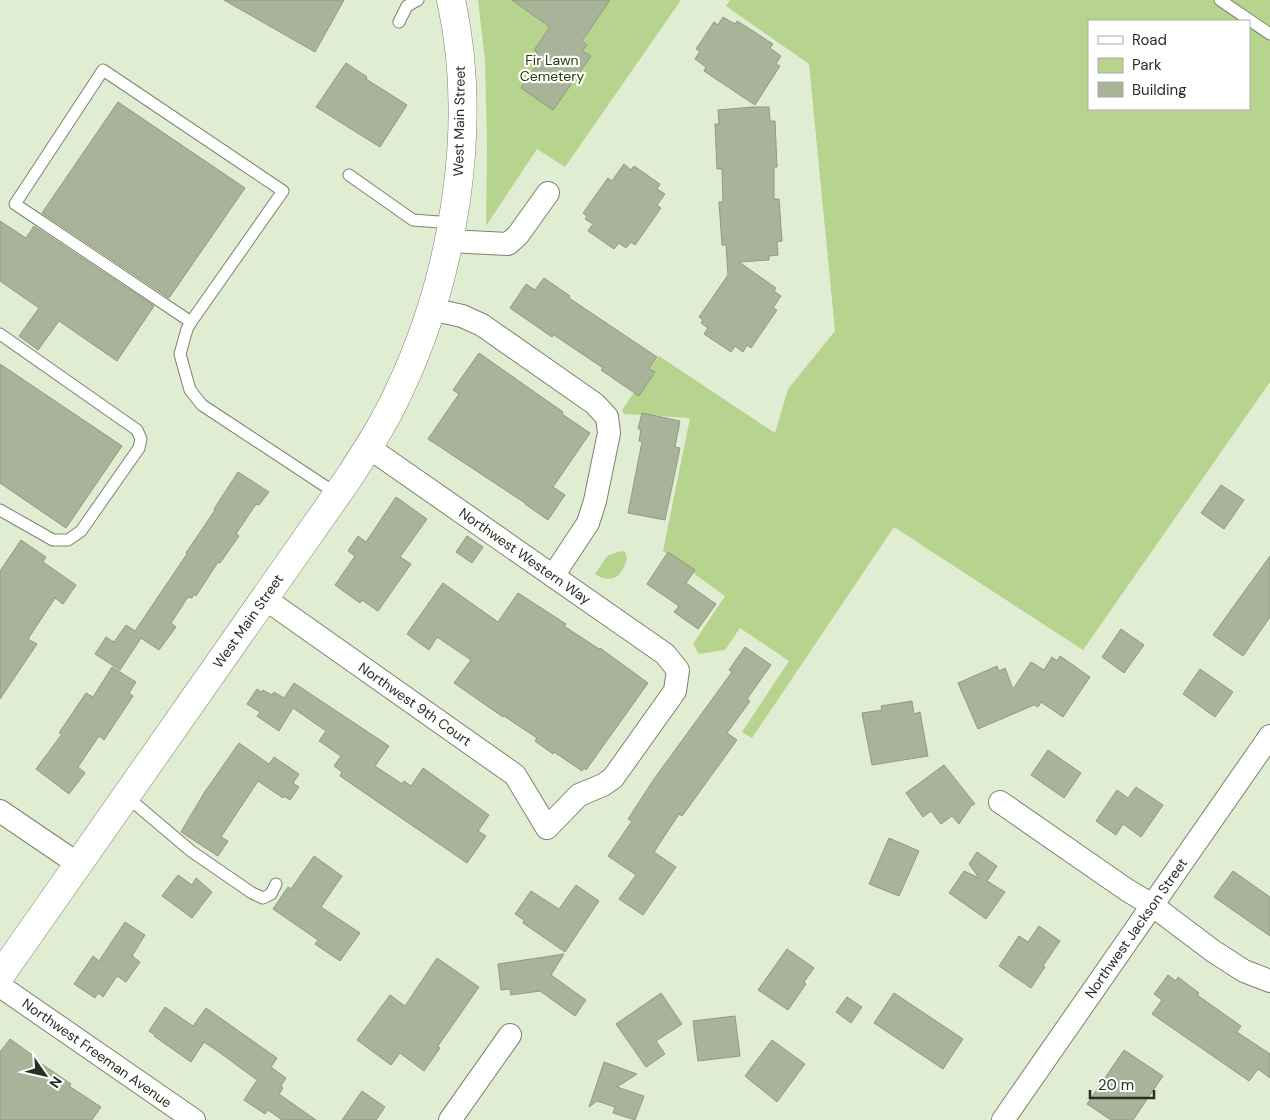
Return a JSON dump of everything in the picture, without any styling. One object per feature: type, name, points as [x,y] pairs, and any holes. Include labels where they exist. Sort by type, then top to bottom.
[{"type":"street","name":"West Main Street","points":[[0,976],[337,494],[368,447],[399,393],[432,309],[442,273],[456,204],[462,108],[459,52],[451,0]]},
{"type":"street","points":[[451,232],[508,244],[518,235],[548,193]]},
{"type":"street","points":[[432,309],[462,316],[482,325],[595,404],[607,417],[609,432],[595,501],[588,523],[553,576]]},
{"type":"street","name":"Northwest Western Way","points":[[368,447],[665,654],[678,670],[675,690],[613,778],[603,785],[579,795],[547,828]]},
{"type":"street","name":"Northwest 9th Court","points":[[264,598],[515,775],[547,828]]},
{"type":"street","name":"Northwest Jackson Street","points":[[1003,1120],[1152,905],[1266,750]]},
{"type":"street","points":[[1000,802],[1127,890],[1152,905],[1213,952],[1244,971],[1270,981]]},
{"type":"street","points":[[0,810],[78,864]]},
{"type":"street","name":"Northwest Freeman Avenue","points":[[0,986],[194,1120]]},
{"type":"street","points":[[450,1120],[510,1035]]},
{"type":"lane","points":[[399,22],[407,6],[418,0]]},
{"type":"lane","points":[[1220,0],[1249,20]]},
{"type":"lane","points":[[1250,20],[1270,34]]},
{"type":"lane","points":[[191,322],[15,204],[103,70],[283,191],[187,328],[180,354],[190,390],[202,406],[337,494]]},
{"type":"lane","points":[[349,175],[413,220],[451,232]]},
{"type":"lane","points":[[0,334],[138,430],[141,439],[139,448],[81,532],[68,540],[53,540],[0,510]]},
{"type":"lane","points":[[126,796],[191,851],[252,892],[263,898],[271,894],[276,884]]},
{"type":"green space","name":"Fir Lawn Cemetery","points":[[478,0],[681,0],[565,167],[537,149],[486,226],[485,61]]},
{"type":"green space","points":[[730,0],[1270,0],[1270,382],[1083,650],[894,527],[752,738],[742,732],[789,661],[740,628],[725,650],[699,654],[693,644],[725,596],[663,551],[690,418],[624,414],[622,410],[659,356],[775,433],[788,389],[835,331],[809,64],[726,6]]},
{"type":"green space","points":[[621,551],[625,552],[627,558],[620,574],[612,579],[607,579],[595,574],[607,556]]},
{"type":"building","points":[[224,0],[344,0],[315,52]]},
{"type":"building","points":[[512,0],[610,0],[582,41],[587,45],[582,51],[591,56],[553,110],[521,88],[536,66],[530,62],[537,52],[534,50],[550,27]]},
{"type":"building","points":[[723,17],[735,24],[737,21],[773,44],[770,48],[781,56],[776,64],[780,66],[755,105],[704,71],[706,67],[695,59],[700,51],[696,49],[714,22],[718,25]]},
{"type":"building","points":[[346,63],[367,77],[366,79],[407,105],[380,147],[316,107]]},
{"type":"building","points":[[118,102],[245,188],[169,298],[42,213]]},
{"type":"building","points":[[769,107],[770,121],[775,121],[777,167],[774,167],[774,199],[779,199],[782,241],[777,242],[778,255],[769,256],[769,260],[739,262],[776,288],[774,291],[781,296],[773,308],[777,310],[751,348],[747,345],[743,352],[735,346],[731,352],[704,334],[708,328],[701,323],[703,320],[699,317],[728,275],[726,245],[722,245],[719,202],[723,202],[722,169],[717,169],[715,124],[719,124],[718,110]]},
{"type":"building","points":[[624,164],[631,170],[634,166],[660,184],[657,189],[665,194],[657,205],[661,208],[635,245],[631,242],[626,248],[619,243],[614,249],[588,231],[593,224],[585,219],[587,216],[583,213],[608,178],[612,181]]},
{"type":"building","points":[[0,221],[26,238],[34,226],[154,306],[117,361],[59,321],[38,350],[19,336],[39,308],[0,281]]},
{"type":"building","points":[[544,278],[570,296],[569,298],[657,357],[649,369],[655,372],[639,396],[601,370],[603,368],[554,335],[552,337],[510,308],[526,284],[535,290]]},
{"type":"building","points":[[479,353],[590,433],[553,487],[565,495],[548,520],[428,439],[459,394],[453,390]]},
{"type":"building","points":[[0,364],[122,446],[66,528],[0,483]]},
{"type":"building","points":[[642,413],[680,421],[675,447],[680,448],[665,520],[628,513],[642,442],[639,441],[641,429],[638,429]]},
{"type":"building","points":[[238,472],[269,492],[259,505],[256,504],[236,534],[239,536],[220,563],[218,562],[196,596],[194,594],[192,598],[188,597],[171,623],[176,627],[159,650],[141,638],[120,670],[95,654],[106,637],[114,642],[126,625],[135,631],[187,554]]},
{"type":"building","points":[[1221,485],[1244,500],[1224,529],[1201,513]]},
{"type":"building","points":[[396,497],[427,519],[400,557],[411,564],[378,611],[362,600],[360,603],[335,585],[355,556],[348,551],[358,536],[366,542]]},
{"type":"building","points":[[467,536],[483,547],[472,563],[456,552]]},
{"type":"building","points":[[21,540],[46,557],[43,562],[76,585],[63,604],[55,598],[28,639],[37,644],[0,699],[0,571]]},
{"type":"building","points":[[668,552],[695,570],[686,583],[716,604],[698,629],[674,612],[679,606],[647,584]]},
{"type":"building","points":[[1270,556],[1270,617],[1243,656],[1213,635]]},
{"type":"building","points":[[443,583],[498,622],[518,593],[566,624],[564,626],[600,648],[648,683],[586,770],[584,768],[582,771],[554,752],[553,754],[535,741],[537,738],[454,683],[471,660],[437,637],[429,650],[407,634]]},
{"type":"building","points":[[1121,629],[1144,645],[1124,673],[1102,657]]},
{"type":"building","points":[[745,647],[771,665],[747,699],[750,701],[727,733],[737,740],[682,816],[679,814],[654,852],[676,867],[643,915],[619,899],[636,875],[608,856],[632,821],[628,819],[654,779],[732,672],[729,670]]},
{"type":"building","points":[[1060,656],[1090,677],[1063,717],[1041,702],[1038,707],[1034,705],[978,729],[958,683],[997,666],[999,671],[1005,668],[1013,689],[1031,662],[1044,670],[1052,657],[1057,661]]},
{"type":"building","points":[[112,667],[136,682],[129,693],[133,696],[104,740],[99,736],[78,767],[85,773],[69,794],[36,769],[62,734],[59,733],[86,693],[93,697]]},
{"type":"building","points":[[1200,669],[1233,692],[1215,717],[1183,694]]},
{"type":"building","points":[[294,683],[389,746],[375,766],[402,784],[404,781],[411,786],[423,768],[489,815],[478,831],[486,836],[467,863],[340,776],[342,772],[334,766],[341,756],[319,741],[326,731],[293,708],[279,731],[257,716],[260,712],[247,704],[257,689],[272,695],[274,692],[284,698]]},
{"type":"building","points":[[912,701],[914,714],[920,712],[928,756],[872,765],[862,713],[882,710],[881,706]]},
{"type":"building","points":[[239,743],[269,764],[274,757],[299,774],[293,783],[299,787],[290,800],[284,796],[283,798],[258,781],[221,837],[228,841],[218,856],[181,832],[204,793]]},
{"type":"building","points":[[1048,750],[1081,773],[1064,798],[1031,775]]},
{"type":"building","points":[[944,765],[975,804],[971,806],[959,824],[952,816],[941,824],[931,811],[923,817],[906,793]]},
{"type":"building","points":[[1136,787],[1163,805],[1141,837],[1123,824],[1116,835],[1096,821],[1117,790],[1128,798]]},
{"type":"building","points":[[889,838],[919,851],[899,896],[869,884]]},
{"type":"building","points":[[977,852],[997,866],[987,881],[1005,892],[986,919],[949,893],[964,871],[979,878],[969,864]]},
{"type":"building","points":[[314,856],[342,876],[321,907],[360,933],[340,961],[315,944],[318,940],[273,909],[288,887],[291,889]]},
{"type":"building","points":[[1233,871],[1270,897],[1270,936],[1214,897]]},
{"type":"building","points":[[178,875],[192,885],[196,878],[212,892],[192,918],[162,896]]},
{"type":"building","points":[[576,885],[599,901],[565,952],[523,923],[524,920],[515,914],[531,891],[559,909]]},
{"type":"building","points":[[125,922],[145,935],[132,956],[140,962],[126,982],[117,976],[103,997],[98,993],[95,998],[74,984],[93,956],[99,961]]},
{"type":"building","points":[[1039,926],[1060,941],[1031,988],[999,966],[1019,936],[1028,942]]},
{"type":"building","points":[[787,949],[814,968],[804,982],[806,984],[788,1010],[758,990]]},
{"type":"building","points":[[564,954],[551,975],[586,1000],[575,1016],[540,991],[511,995],[510,989],[501,990],[498,964]]},
{"type":"building","points":[[437,958],[479,987],[438,1046],[440,1048],[424,1071],[400,1053],[391,1065],[357,1040],[390,995],[405,1006]]},
{"type":"building","points":[[1168,975],[1176,981],[1178,977],[1199,993],[1197,995],[1241,1026],[1237,1032],[1270,1054],[1270,1078],[1258,1069],[1249,1081],[1152,1014],[1162,1000],[1154,994]]},
{"type":"building","points":[[661,993],[682,1024],[656,1041],[665,1054],[646,1067],[616,1024]]},
{"type":"building","points":[[894,993],[963,1039],[943,1069],[874,1023]]},
{"type":"building","points":[[847,997],[862,1007],[851,1023],[836,1012]]},
{"type":"building","points":[[165,1007],[193,1026],[206,1008],[277,1058],[271,1067],[286,1078],[279,1094],[316,1120],[282,1120],[268,1110],[265,1114],[244,1100],[257,1080],[219,1052],[204,1042],[191,1062],[154,1036],[149,1031]]},
{"type":"building","points":[[735,1016],[740,1056],[698,1061],[693,1021]]},
{"type":"building","points":[[10,1039],[35,1057],[33,1058],[71,1084],[69,1086],[101,1107],[92,1120],[0,1120],[0,1052]]},
{"type":"building","points":[[772,1040],[805,1064],[777,1102],[745,1076]]},
{"type":"building","points":[[1124,1050],[1163,1076],[1133,1120],[1111,1120],[1087,1104]]},
{"type":"building","points":[[604,1062],[637,1074],[617,1087],[644,1096],[635,1120],[613,1113],[615,1107],[597,1101],[589,1107]]},
{"type":"building","points":[[362,1091],[385,1107],[376,1120],[342,1120]]}]
